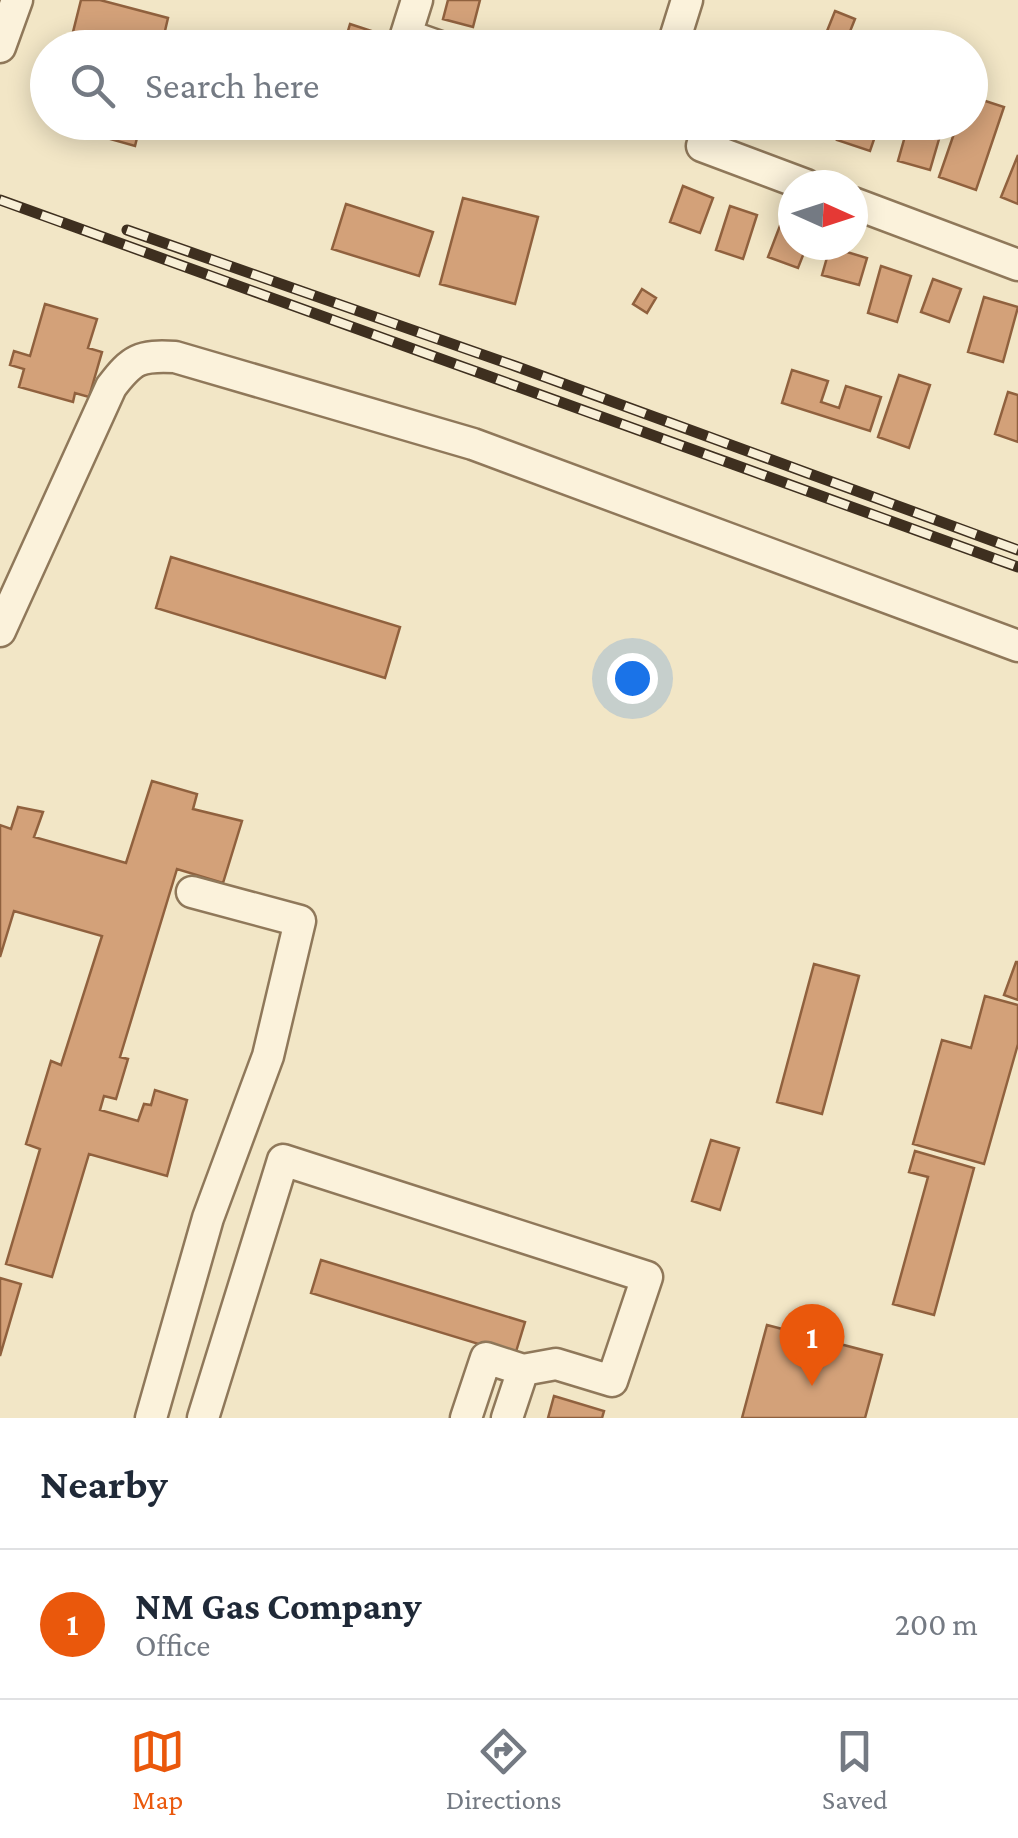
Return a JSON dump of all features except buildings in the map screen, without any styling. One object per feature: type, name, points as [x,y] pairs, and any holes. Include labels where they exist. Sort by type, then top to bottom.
[{"type":"street","points":[[0,47],[17,0]]},
{"type":"street","points":[[408,30],[417,0]]},
{"type":"street","points":[[678,30],[687,0]]},
{"type":"street","points":[[702,146],[778,174]]},
{"type":"street","points":[[868,209],[1018,265]]},
{"type":"street","points":[[0,631],[111,386],[128,364],[150,356],[175,357],[474,444],[1018,646]]},
{"type":"street","points":[[151,1418],[208,1218],[268,1056],[300,921],[192,892]]},
{"type":"street","points":[[204,1418],[283,1160],[647,1277],[612,1380],[556,1364],[523,1370],[486,1358],[466,1418]]},
{"type":"street","points":[[508,1418],[523,1370]]},
{"type":"railway","points":[[0,200],[1018,567]]},
{"type":"railway","points":[[127,230],[515,366],[1018,550]]},
{"type":"place","name":"NM Gas Company","points":[[812,1386]]}]
